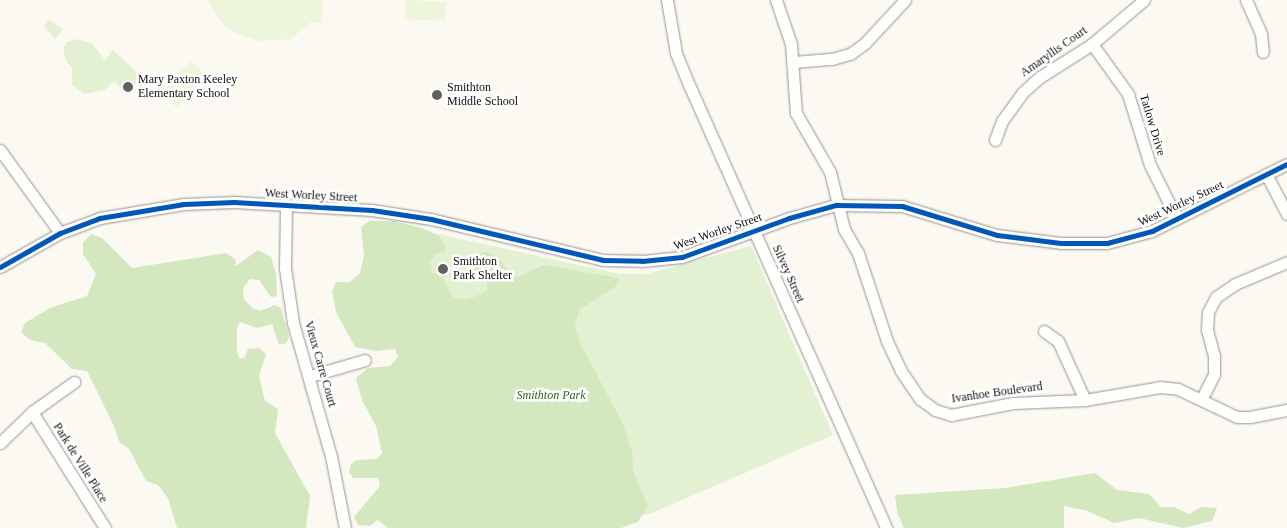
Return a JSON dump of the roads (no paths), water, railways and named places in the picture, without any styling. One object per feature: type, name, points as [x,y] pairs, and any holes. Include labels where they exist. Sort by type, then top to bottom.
[{"type":"street","name":"Silvey Street","points":[[667,0],[676,54],[886,528]]},
{"type":"street","name":"Ivanhoe Boulevard","points":[[776,0],[786,24],[794,62],[793,95],[796,113],[830,172],[836,205],[844,229],[865,270],[887,341],[901,371],[920,399],[935,410],[951,415],[1013,403],[1085,400],[1160,387],[1178,389],[1202,398],[1237,417],[1287,410]]},
{"type":"street","points":[[794,62],[832,59],[850,54],[865,44],[905,0]]},
{"type":"street","name":"Amaryllis Court","points":[[995,140],[1002,121],[1022,93],[1040,76],[1092,44],[1144,0]]},
{"type":"street","points":[[1246,0],[1261,34],[1263,52]]},
{"type":"street","name":"Tatlow Drive","points":[[1092,44],[1128,94],[1150,166],[1177,219]]},
{"type":"street","points":[[0,150],[60,233]]},
{"type":"street","name":"West Worley Street","points":[[0,267],[60,233],[100,218],[184,204],[286,205],[372,210],[431,219],[603,260],[642,261],[682,257],[754,231],[836,205],[902,206],[997,234],[1061,243],[1107,243],[1152,231],[1287,164]]},
{"type":"street","points":[[1266,174],[1287,214]]},
{"type":"street","name":"Vieux Carre Court","points":[[286,205],[284,268],[293,323],[310,376],[331,456],[345,528]]},
{"type":"street","points":[[1202,398],[1214,374],[1214,356],[1207,330],[1208,312],[1216,297],[1235,284],[1287,262]]},
{"type":"street","points":[[1044,331],[1058,341],[1085,400]]},
{"type":"street","points":[[310,376],[366,360]]},
{"type":"street","points":[[0,443],[32,412],[74,382]]},
{"type":"street","name":"Park de Ville Place","points":[[32,412],[105,528]]},
{"type":"place","name":"Mary Paxton Keeley Elementary School","points":[[128,87]]},
{"type":"place","name":"Smithton Middle School","points":[[437,95]]},
{"type":"place","name":"Smithton Park Shelter","points":[[443,269]]},
{"type":"park label","name":"Smithton Park","points":[[551,396]]}]
